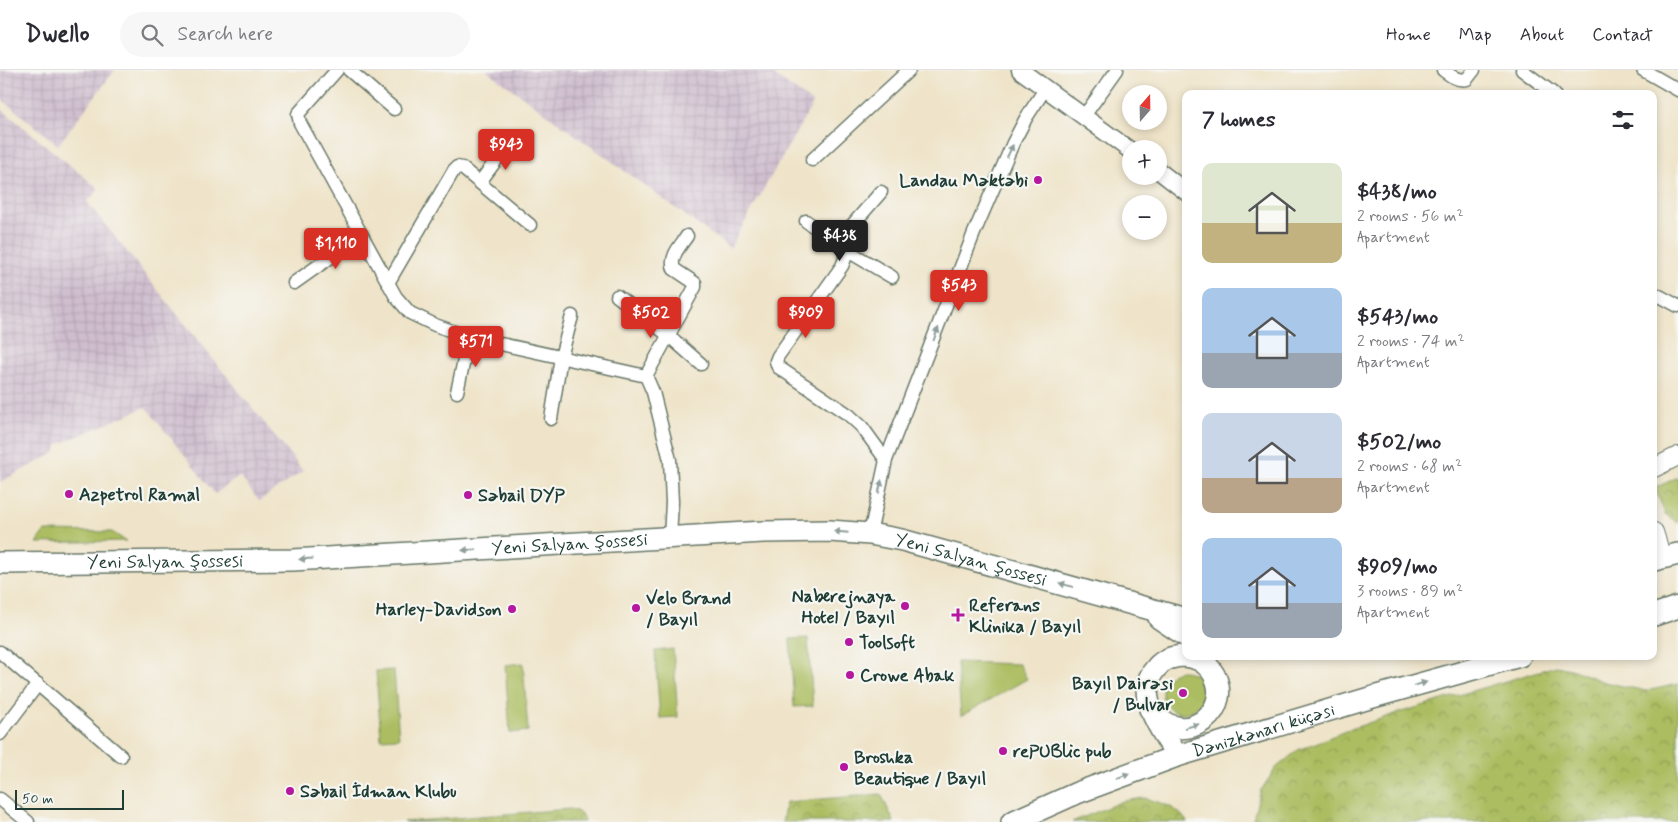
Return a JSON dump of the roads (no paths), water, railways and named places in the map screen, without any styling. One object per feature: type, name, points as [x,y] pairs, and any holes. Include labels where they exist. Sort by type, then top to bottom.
[{"type":"highway","name":"Yeni Salyan şossesi","points":[[0,563],[293,560],[820,531],[870,534],[921,545],[1130,603]]},
{"type":"highway","points":[[1130,603],[1182,618]]},
{"type":"highway","points":[[1130,603],[1160,618],[1182,633]]},
{"type":"highway","points":[[1657,614],[1678,607]]},
{"type":"highway","points":[[1178,756],[1150,709],[1146,690],[1151,675],[1160,664],[1169,659],[1182,656]]},
{"type":"highway","points":[[1150,709],[1157,718],[1176,728],[1197,725],[1210,715],[1217,701],[1212,674],[1202,662],[1197,660]]},
{"type":"highway","name":"Dənizkənarı küçəsi","points":[[1012,822],[1077,793],[1178,756],[1373,697],[1506,660]]},
{"type":"highway","points":[[1212,674],[1221,742]]},
{"type":"main road","points":[[1657,466],[1678,456]]},
{"type":"main road","points":[[1657,539],[1665,557]]},
{"type":"main road","points":[[1130,603],[1182,613]]},
{"type":"street","points":[[338,70],[298,114],[300,123],[396,297],[410,313],[435,325],[469,337],[646,376]]},
{"type":"street","points":[[348,70],[394,109]]},
{"type":"street","points":[[812,160],[909,70]]},
{"type":"street","points":[[1020,70],[1122,144]]},
{"type":"street","points":[[1084,116],[1117,70]]},
{"type":"street","points":[[1443,70],[1462,80],[1467,79],[1474,70]]},
{"type":"street","points":[[1522,70],[1549,90]]},
{"type":"street","points":[[1643,70],[1678,90]]},
{"type":"street","points":[[870,534],[886,460],[974,234],[998,176],[1026,118],[1045,89]]},
{"type":"street","points":[[480,182],[509,142]]},
{"type":"street","points":[[388,283],[457,167],[462,168],[480,182],[530,225]]},
{"type":"street","points":[[1167,178],[1182,189]]},
{"type":"street","points":[[881,192],[848,230],[845,240],[848,251],[842,266],[776,361],[778,367],[849,415],[862,426],[886,460]]},
{"type":"street","points":[[806,221],[848,251],[892,277]]},
{"type":"street","points":[[294,283],[362,235]]},
{"type":"street","points":[[646,376],[695,287],[695,282],[672,266],[672,259],[687,236]]},
{"type":"street","points":[[1657,295],[1678,306]]},
{"type":"street","points":[[617,296],[668,335],[701,364]]},
{"type":"street","points":[[552,419],[560,357],[572,316]]},
{"type":"street","points":[[457,392],[469,337]]},
{"type":"street","points":[[646,376],[653,392],[670,460],[672,502],[670,538]]},
{"type":"street","points":[[0,652],[121,756]]},
{"type":"street","points":[[0,734],[38,684]]},
{"type":"street","points":[[0,799],[28,822]]},
{"type":"place","name":"Landau Məktəbi","points":[[1038,180]]},
{"type":"place","name":"Azpetrol Ramal","points":[[69,494]]},
{"type":"place","name":"Səbail DYP","points":[[468,495]]},
{"type":"place","name":"Naberejnaya Hotel / Bayıl","points":[[905,606]]},
{"type":"place","name":"Velo Brand / Bayıl","points":[[636,608]]},
{"type":"place","name":"Harley-Davidson","points":[[512,609]]},
{"type":"place","name":"Referans Klinika / Bayıl","points":[[958,615]]},
{"type":"place","name":"Toolsoft","points":[[849,642]]},
{"type":"place","name":"Crowe Abak","points":[[850,675]]},
{"type":"place","name":"Bayıl Dairəsi / Bulvar","points":[[1183,693]]},
{"type":"place","name":"rePUBlic pub","points":[[1003,751]]},
{"type":"place","name":"Broshka Beautique / Bayıl","points":[[844,767]]},
{"type":"place","name":"Səbail İdman Klubu","points":[[290,791]]}]
